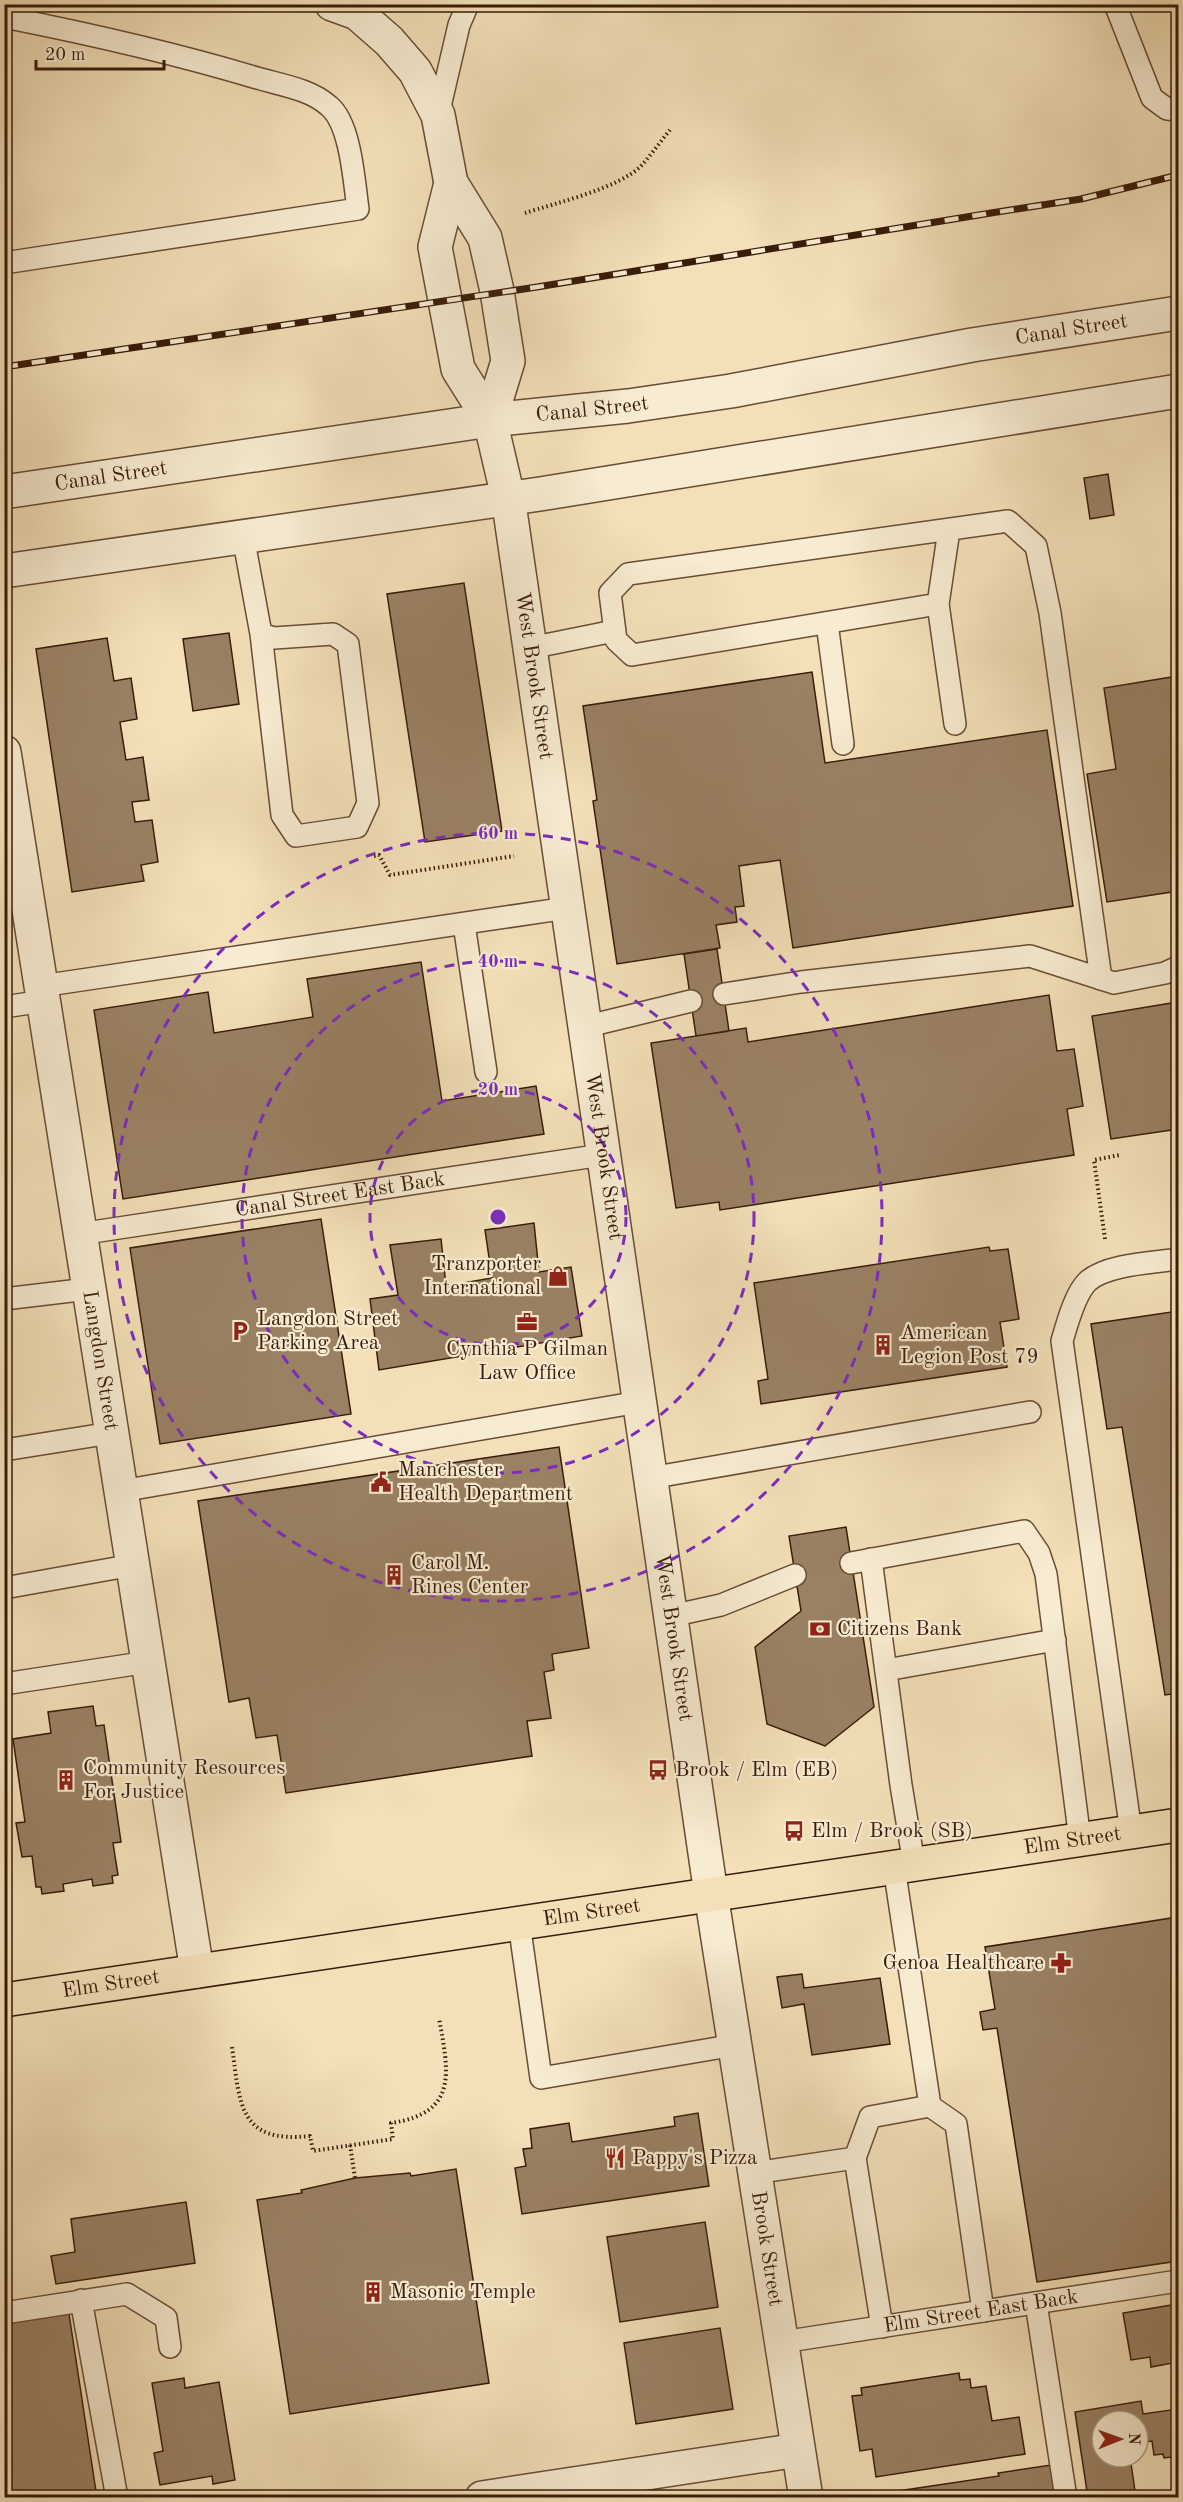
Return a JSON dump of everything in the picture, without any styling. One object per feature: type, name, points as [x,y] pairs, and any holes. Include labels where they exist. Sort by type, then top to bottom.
[{"type":"main road","name":"Elm Street","points":[[4,2000],[1179,1825]]},
{"type":"street","points":[[352,8],[389,41],[415,72],[438,115],[451,183],[485,238],[497,291],[508,361],[490,420]]},
{"type":"street","points":[[451,183],[435,247],[458,369],[490,420]]},
{"type":"street","name":"Canal Street","points":[[4,492],[490,420],[628,406],[731,392],[972,345],[1179,313]]},
{"type":"street","points":[[4,571],[540,494],[1179,390]]},
{"type":"street","name":"West Brook Street","points":[[490,420],[508,497],[711,1894]]},
{"type":"street","name":"Langdon Street","points":[[4,752],[197,1971]]},
{"type":"street","name":"Brook Street","points":[[711,1894],[806,2498]]},
{"type":"street","points":[[482,2498],[610,2488],[798,2450]]},
{"type":"lane","points":[[438,115],[459,25],[468,4]]},
{"type":"lane","points":[[1114,4],[1152,98],[1167,109],[1179,110]]},
{"type":"lane","points":[[4,17],[114,39],[210,64],[310,94],[331,106],[347,135],[358,209],[4,263]]},
{"type":"lane","points":[[939,604],[632,655],[616,640],[610,592],[628,574],[1008,521],[1036,546],[1050,613],[1101,979]]},
{"type":"lane","points":[[949,530],[939,604],[955,724]]},
{"type":"lane","points":[[243,536],[261,634],[282,814],[296,836],[357,827],[368,803],[348,644],[333,634],[274,638],[261,634]]},
{"type":"lane","points":[[827,623],[843,744]]},
{"type":"lane","points":[[530,648],[614,631]]},
{"type":"lane","points":[[4,1007],[42,994],[567,908]]},
{"type":"lane","points":[[464,924],[486,1072]]},
{"type":"lane","points":[[724,994],[801,982],[1030,956],[1114,983],[1165,973],[1179,967]]},
{"type":"lane","points":[[584,1027],[691,1001]]},
{"type":"lane","name":"Canal Street East Back","points":[[79,1234],[602,1155]]},
{"type":"lane","points":[[1131,1832],[1062,1341],[1072,1310],[1088,1282],[1109,1270],[1179,1259]]},
{"type":"lane","points":[[4,1299],[88,1289]]},
{"type":"lane","points":[[121,1491],[639,1402]]},
{"type":"lane","points":[[650,1478],[1030,1412]]},
{"type":"lane","points":[[4,1450],[111,1433]]},
{"type":"lane","points":[[930,2106],[904,1865],[901,1785],[886,1670],[861,1561],[1024,1531],[1039,1552],[1046,1574],[1080,1840]]},
{"type":"lane","points":[[4,1588],[133,1565]]},
{"type":"lane","points":[[671,1616],[721,1605],[795,1575]]},
{"type":"lane","points":[[886,1670],[1055,1640]]},
{"type":"lane","points":[[4,1683],[148,1662]]},
{"type":"lane","points":[[519,1923],[541,2078],[735,2045]]},
{"type":"lane","points":[[882,2327],[855,2158],[870,2116],[930,2106],[957,2124],[983,2311]]},
{"type":"lane","points":[[755,2173],[855,2158]]},
{"type":"lane","name":"Elm Street East Back","points":[[782,2342],[1179,2281]]},
{"type":"lane","points":[[4,2313],[127,2294],[166,2318],[170,2347]]},
{"type":"lane","points":[[81,2300],[117,2498]]},
{"type":"lane","points":[[1036,2303],[1066,2498]]},
{"type":"path","points":[[525,213],[623,178],[640,167],[670,130]]},
{"type":"path","points":[[368,857],[379,855],[390,875],[514,856]]},
{"type":"path","points":[[1101,1217],[1094,1160],[1120,1155]]},
{"type":"path","points":[[232,2047],[239,2099],[245,2115],[256,2127],[271,2135],[290,2138],[310,2136],[313,2151],[393,2139],[391,2123],[411,2120],[430,2109],[444,2091],[447,2069],[439,2018]]},
{"type":"path","points":[[351,2145],[355,2178]]},
{"type":"building","points":[[1108,474],[1114,515],[1090,519],[1084,478]]},
{"type":"building","points":[[464,583],[502,831],[425,842],[387,594]]},
{"type":"building","points":[[229,633],[239,704],[193,711],[183,639]]},
{"type":"building","points":[[107,638],[114,681],[131,678],[137,719],[120,722],[126,760],[143,757],[149,800],[132,802],[135,822],[152,820],[158,862],[141,865],[144,881],[72,892],[36,649]]},
{"type":"building","points":[[812,672],[825,763],[1047,730],[1073,906],[793,948],[780,860],[739,866],[744,906],[735,907],[737,922],[716,925],[720,948],[617,964],[593,801],[597,800],[583,706]]},
{"type":"building","points":[[1178,676],[1178,891],[1107,902],[1087,774],[1116,769],[1104,688]]},
{"type":"building","points":[[717,949],[729,1031],[696,1036],[684,954]]},
{"type":"building","points":[[421,962],[442,1101],[536,1086],[544,1134],[123,1199],[94,1010],[208,992],[214,1033],[313,1017],[307,979]]},
{"type":"building","points":[[1049,995],[1057,1051],[1074,1049],[1083,1106],[1067,1109],[1074,1155],[720,1210],[719,1202],[676,1208],[651,1043],[746,1028],[748,1042]]},
{"type":"building","points":[[1178,1002],[1178,1129],[1111,1139],[1092,1016]]},
{"type":"building","name":"Langdon Street Parking Area","points":[[321,1219],[351,1414],[160,1444],[130,1248]]},
{"type":"building","points":[[534,1223],[539,1272],[571,1267],[582,1336],[379,1370],[370,1299],[398,1295],[390,1245],[441,1239],[446,1286],[492,1278],[485,1230]]},
{"type":"building","name":"American Legion Post 79","points":[[989,1247],[990,1251],[1008,1249],[1019,1319],[1000,1322],[1007,1367],[761,1404],[758,1381],[768,1379],[754,1283]]},
{"type":"building","points":[[1178,1311],[1178,1693],[1165,1695],[1122,1427],[1107,1429],[1091,1324]]},
{"type":"building","name":"Carol M. Rines Center","points":[[559,1447],[589,1648],[552,1654],[554,1670],[544,1672],[551,1718],[527,1721],[532,1756],[286,1793],[277,1735],[256,1738],[249,1698],[229,1702],[198,1501]]},
{"type":"building","name":"Citizens Bank","points":[[846,1527],[874,1707],[825,1746],[767,1724],[755,1647],[801,1611],[789,1536]]},
{"type":"building","name":"Community Resources For Justice","points":[[93,1706],[96,1726],[104,1725],[121,1842],[113,1843],[118,1875],[112,1876],[113,1883],[93,1886],[92,1879],[63,1884],[64,1891],[42,1894],[41,1887],[36,1887],[32,1856],[22,1857],[16,1823],[25,1822],[13,1739],[51,1733],[48,1712]]},
{"type":"building","points":[[1178,1917],[1178,2261],[1037,2282],[997,2028],[983,2030],[980,2012],[995,2009],[985,1947]]},
{"type":"building","points":[[802,1974],[804,1988],[880,1978],[890,2044],[812,2055],[804,2004],[782,2008],[777,1977]]},
{"type":"building","name":"Pappy's Pizza","points":[[698,2113],[709,2186],[522,2214],[515,2168],[526,2166],[523,2149],[532,2148],[530,2129],[569,2123],[572,2142],[675,2126],[674,2117]]},
{"type":"building","name":"Masonic Temple","points":[[456,2169],[489,2383],[290,2414],[257,2200],[302,2193],[301,2190],[355,2178],[410,2173],[411,2176]]},
{"type":"building","points":[[186,2202],[195,2263],[56,2284],[51,2256],[75,2252],[71,2219]]},
{"type":"building","points":[[705,2222],[718,2307],[620,2322],[607,2237]]},
{"type":"building","points":[[1178,2304],[1178,2362],[1151,2367],[1150,2357],[1131,2360],[1123,2313]]},
{"type":"building","points":[[69,2314],[97,2498],[4,2498],[4,2324]]},
{"type":"building","points":[[720,2328],[733,2409],[636,2424],[624,2343]]},
{"type":"building","points":[[959,2373],[960,2380],[970,2379],[971,2388],[986,2386],[992,2421],[1019,2417],[1025,2454],[876,2477],[872,2449],[860,2451],[852,2396],[862,2395],[861,2388]]},
{"type":"building","points":[[184,2378],[185,2388],[219,2382],[235,2480],[213,2484],[212,2476],[160,2485],[154,2453],[163,2451],[152,2383]]},
{"type":"building","points":[[1141,2401],[1142,2409],[1093,2409]]},
{"type":"building","points":[[1178,2409],[1178,2456],[1164,2458],[1163,2454],[1154,2455],[1152,2441],[1150,2441],[1150,2413]]},
{"type":"building","points":[[1090,2410],[1090,2469],[1132,2469],[1135,2491],[1088,2498],[1075,2412]]},
{"type":"building","points":[[1051,2465],[1056,2498],[871,2498],[871,2495],[999,2476],[998,2473]]},
{"type":"railway","points":[[4,367],[537,287],[1081,199],[1178,175]]},
{"type":"place","name":"Tranzporter International","points":[[558,1276]]},
{"type":"place","name":"Cynthia P Gilman Law Office","points":[[527,1322]]},
{"type":"place","name":"Langdon Street Parking Area","points":[[240,1331]]},
{"type":"place","name":"American Legion Post 79","points":[[883,1345]]},
{"type":"place","name":"Manchester Health Department","points":[[381,1482]]},
{"type":"place","name":"Carol M. Rines Center","points":[[394,1575]]},
{"type":"place","name":"Citizens Bank","points":[[820,1629]]},
{"type":"place","name":"Brook / Elm (EB)","points":[[658,1770]]},
{"type":"place","name":"Community Resources For Justice","points":[[66,1780]]},
{"type":"place","name":"Elm / Brook (SB)","points":[[794,1831]]},
{"type":"place","name":"Genoa Healthcare","points":[[1061,1963]]},
{"type":"place","name":"Pappy's Pizza","points":[[615,2158]]},
{"type":"place","name":"Masonic Temple","points":[[373,2292]]}]
